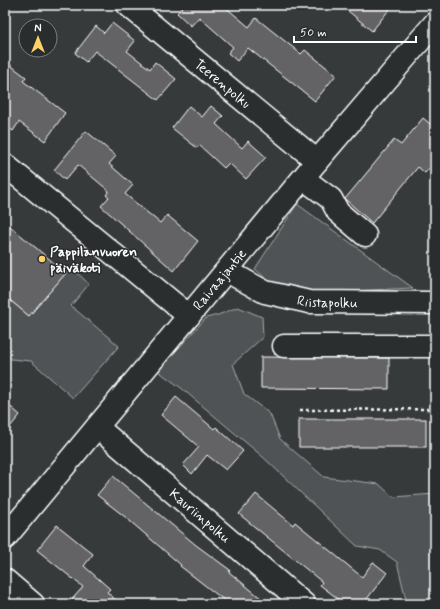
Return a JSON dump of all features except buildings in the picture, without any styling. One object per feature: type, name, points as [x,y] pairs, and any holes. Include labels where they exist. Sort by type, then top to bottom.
[{"type":"street","name":"Teerenpolku","points":[[128,5],[317,161]]},
{"type":"street","name":"Raivaajantie","points":[[5,538],[304,179],[317,161],[435,22]]},
{"type":"street","points":[[5,165],[189,316]]},
{"type":"street","points":[[304,179],[331,199],[338,212],[365,235]]},
{"type":"street","name":"Riistapolku","points":[[227,271],[265,292],[309,302],[435,303]]},
{"type":"street","points":[[284,346],[435,346]]},
{"type":"street","name":"Kauriinpolku","points":[[97,427],[304,604]]},
{"type":"street","points":[[5,580],[33,604]]},
{"type":"path","points":[[300,410],[435,409]]},
{"type":"shaded area","points":[[297,204],[413,288],[325,292],[276,287],[255,269]]},
{"type":"shaded area","points":[[71,267],[89,284],[71,306],[119,346],[73,398],[31,361],[11,359],[5,354],[5,296],[29,316]]},
{"type":"shaded area","points":[[238,307],[262,317],[263,337],[233,364],[244,394],[270,414],[280,439],[324,477],[379,484],[393,497],[435,494],[435,552],[431,554],[435,567],[435,604],[407,604],[397,562],[380,550],[357,546],[263,457],[180,387],[158,371],[206,318]]},
{"type":"place","name":"Pappilanvuoren päiväkoti","points":[[42,259]]}]
